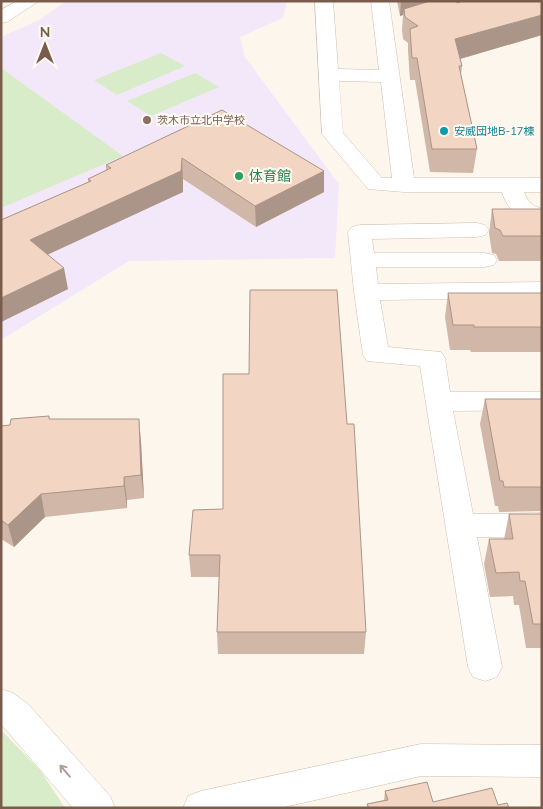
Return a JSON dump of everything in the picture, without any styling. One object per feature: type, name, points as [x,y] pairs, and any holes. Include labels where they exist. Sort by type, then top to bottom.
[{"type":"street","points":[[1,18],[30,1]]},
{"type":"street","points":[[324,1],[333,134],[376,184],[542,185]]},
{"type":"street","points":[[380,1],[392,25],[390,76],[404,185]]},
{"type":"street","points":[[329,75],[390,76]]},
{"type":"street","points":[[511,185],[517,205],[532,215],[542,215]]},
{"type":"street","points":[[477,230],[360,232],[366,292],[376,355],[432,358],[438,402],[486,667]]},
{"type":"street","points":[[362,260],[485,260]]},
{"type":"street","points":[[366,292],[542,290]]},
{"type":"street","points":[[438,402],[542,401]]},
{"type":"street","points":[[461,526],[542,526]]},
{"type":"street","points":[[1,704],[16,714],[97,808]]},
{"type":"street","points":[[201,808],[421,760],[542,761]]},
{"type":"shaded area","name":"茨木市立北中学校","points":[[66,1],[287,1],[283,18],[240,37],[245,57],[339,184],[335,258],[129,261],[1,340],[1,37],[41,19]]},
{"type":"green space","points":[[161,53],[185,66],[117,95],[94,80]]},
{"type":"green space","points":[[1,68],[123,156],[1,208]]},
{"type":"green space","points":[[195,73],[219,87],[151,116],[127,101]]},
{"type":"green space","points":[[1,730],[40,770],[65,808],[1,808]]},
{"type":"building","points":[[430,1],[457,1],[457,3],[463,1],[542,1],[542,15],[455,39],[462,66],[459,66],[477,149],[432,149],[417,58],[412,58],[410,29],[418,26],[405,17],[404,9]]},
{"type":"building","points":[[222,110],[324,171],[255,206],[182,158],[181,171],[30,240],[64,268],[1,298],[1,220],[91,181],[88,179],[111,168],[106,165]]},
{"type":"building","points":[[492,209],[542,209],[542,236],[503,236],[500,230],[495,228]]},
{"type":"building","points":[[250,290],[337,290],[347,424],[354,424],[366,632],[217,632],[220,555],[189,555],[193,510],[223,509],[223,374],[249,374]]},
{"type":"building","points":[[448,293],[542,293],[542,327],[474,327],[474,325],[453,325]]},
{"type":"building","points":[[485,399],[542,399],[542,487],[504,487],[503,481],[500,481]]},
{"type":"building","points":[[49,416],[49,419],[139,419],[141,475],[124,477],[124,486],[41,494],[8,525],[1,520],[1,426],[10,425],[11,419]]},
{"type":"building","points":[[509,514],[542,514],[542,624],[533,624],[525,581],[520,581],[519,572],[496,573],[489,539],[513,539]]},
{"type":"building","points":[[427,782],[433,802],[492,788],[498,805],[507,803],[509,808],[369,808],[367,804],[388,800],[385,791]]},
{"type":"place","name":"茨木市立北中学校","points":[[147,120]]},
{"type":"place","name":"安威団地B-17棟","points":[[444,131]]},
{"type":"place","name":"体育館","points":[[239,176]]}]
